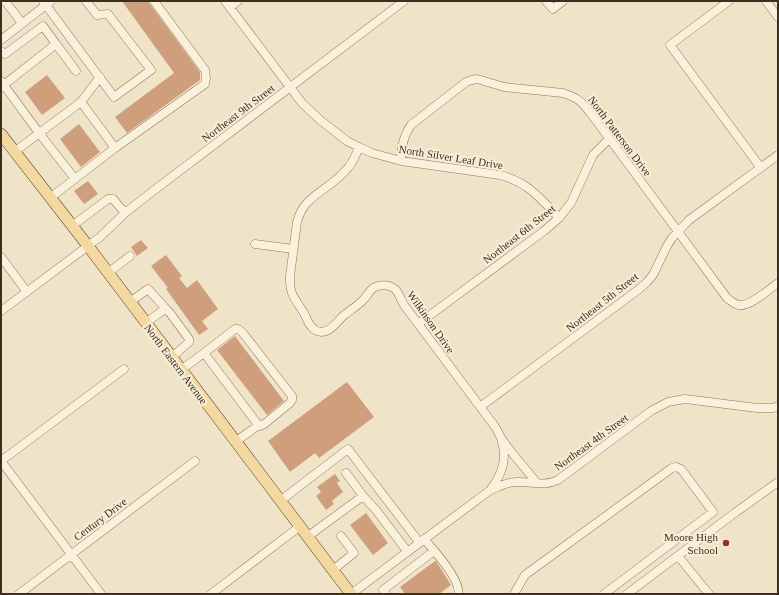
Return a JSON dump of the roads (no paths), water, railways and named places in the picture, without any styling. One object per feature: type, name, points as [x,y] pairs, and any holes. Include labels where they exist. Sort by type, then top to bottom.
[{"type":"main road","name":"North Eastern Avenue","points":[[1,134],[88,246],[351,594]]},
{"type":"street","points":[[5,1],[22,23]]},
{"type":"street","points":[[1,40],[46,2],[114,96],[151,70],[108,14],[96,15],[86,1]]},
{"type":"street","points":[[50,198],[115,148],[205,84],[206,78],[204,70],[154,1]]},
{"type":"street","points":[[228,4],[238,1]]},
{"type":"street","name":"Northeast 9th Street","points":[[1,311],[100,237],[125,213],[157,188],[404,1]]},
{"type":"street","points":[[546,1],[553,9],[563,1]]},
{"type":"street","points":[[729,1],[670,45],[760,168]]},
{"type":"street","points":[[766,1],[778,18]]},
{"type":"street","name":"North Silver Leaf Drive","points":[[228,4],[302,103],[336,133],[372,153],[401,161],[494,174],[512,179],[529,188],[558,218]]},
{"type":"street","points":[[1,51],[5,54],[43,26],[76,71]]},
{"type":"street","points":[[56,44],[2,84],[75,179]]},
{"type":"street","points":[[14,152],[81,102],[100,77]]},
{"type":"street","name":"North Patterson Drive","points":[[401,161],[401,148],[404,136],[411,124],[466,82],[472,80],[484,81],[504,87],[563,93],[578,99],[582,103],[721,291],[728,298],[738,305],[744,305],[751,302],[778,283]]},
{"type":"street","points":[[81,102],[115,148]]},
{"type":"street","name":"Northeast 6th Street","points":[[418,324],[544,231],[558,218],[571,203],[592,155],[609,139]]},
{"type":"street","name":"Wilkinson Drive","points":[[359,147],[347,170],[307,202],[300,214],[297,222],[290,276],[290,290],[292,296],[311,327],[315,330],[327,331],[342,317],[362,302],[376,286],[386,286],[395,289],[404,305],[496,428],[501,438],[537,483]]},
{"type":"street","name":"Northeast 5th Street","points":[[480,407],[638,290],[653,274],[667,246],[689,220],[778,155]]},
{"type":"street","points":[[72,226],[108,199],[113,199],[125,213]]},
{"type":"street","points":[[255,244],[293,249]]},
{"type":"street","points":[[108,273],[130,256]]},
{"type":"street","points":[[1,257],[27,292]]},
{"type":"street","points":[[130,302],[148,288],[170,313],[189,339],[189,342],[172,357]]},
{"type":"street","points":[[146,323],[162,311],[167,310]]},
{"type":"street","points":[[181,370],[235,329],[240,330],[292,396],[290,403],[263,425],[259,426],[235,442]]},
{"type":"street","points":[[204,353],[259,426]]},
{"type":"street","points":[[101,594],[1,461],[124,369]]},
{"type":"street","name":"Northeast 4th Street","points":[[351,594],[489,491],[508,483],[522,482],[544,484],[558,480],[651,411],[668,402],[685,399],[757,408],[773,408],[778,406]]},
{"type":"street","points":[[489,491],[501,474],[503,466],[504,449],[501,438]]},
{"type":"street","points":[[280,501],[348,449],[422,540],[434,551],[453,575],[460,591],[458,594]]},
{"type":"street","name":"Century Drive","points":[[19,594],[195,461]]},
{"type":"street","points":[[514,594],[525,575],[672,468],[681,468],[713,512],[604,594]]},
{"type":"street","points":[[346,473],[407,551]]},
{"type":"street","points":[[627,594],[778,482]]},
{"type":"street","points":[[307,537],[363,496]]},
{"type":"street","points":[[211,594],[299,527]]},
{"type":"street","points":[[333,570],[354,554],[341,536]]},
{"type":"street","points":[[386,594],[383,590],[434,551]]},
{"type":"street","points":[[678,556],[709,594]]},
{"type":"place","name":"Moore High School","points":[[726,543]]}]
